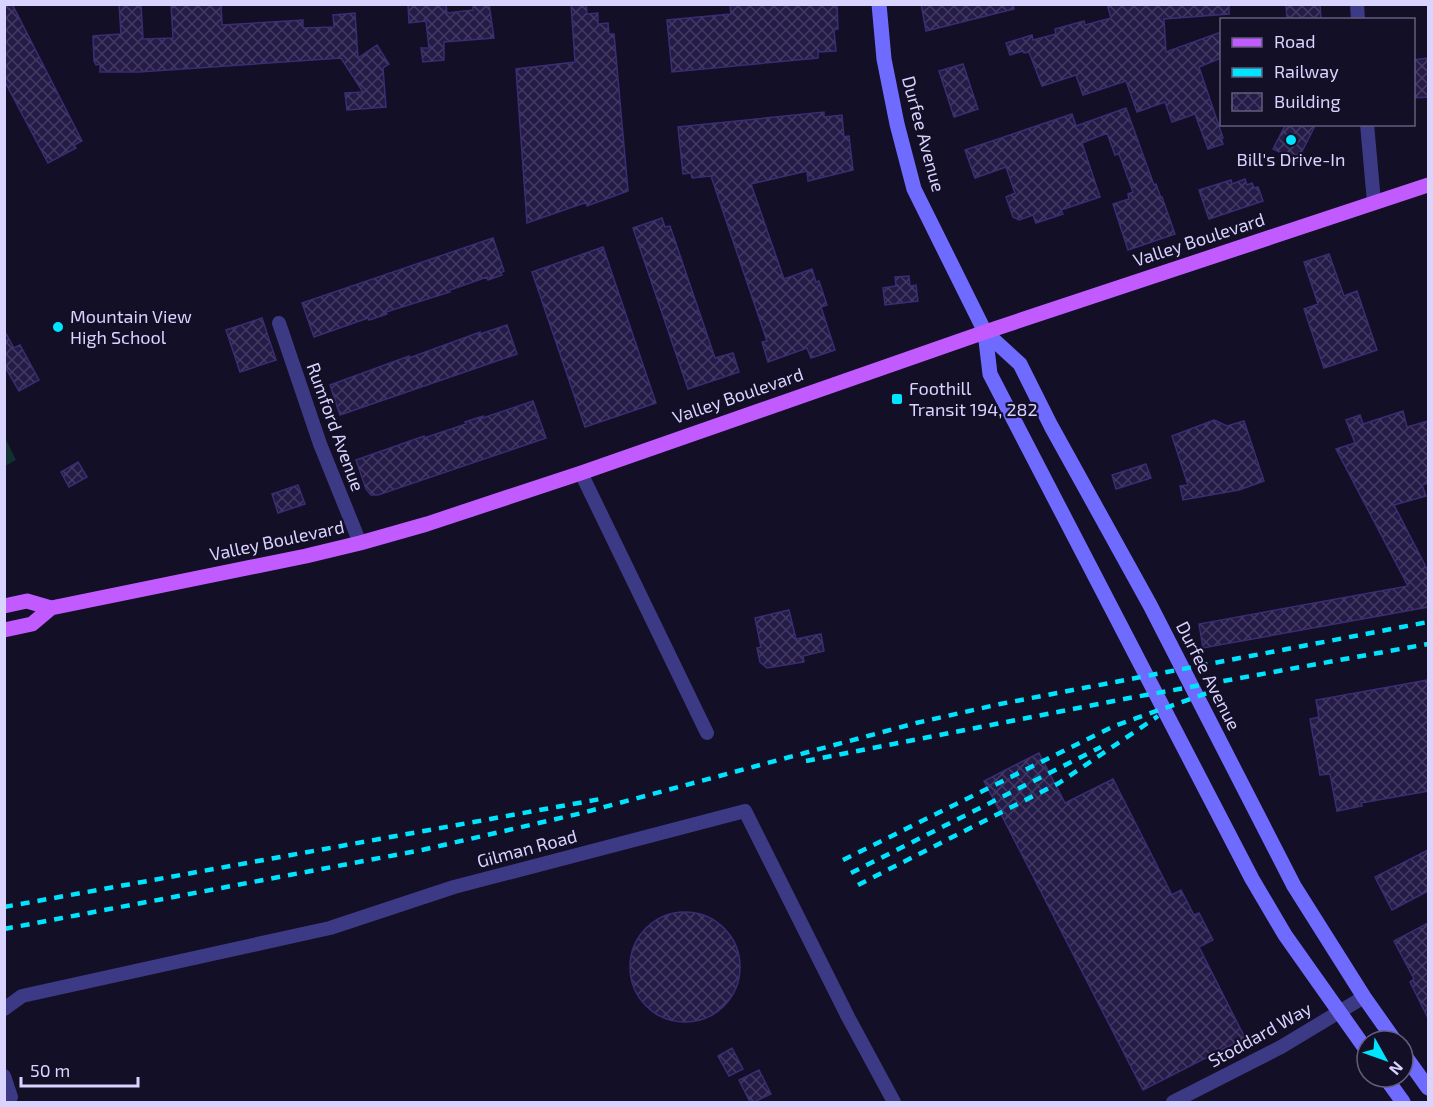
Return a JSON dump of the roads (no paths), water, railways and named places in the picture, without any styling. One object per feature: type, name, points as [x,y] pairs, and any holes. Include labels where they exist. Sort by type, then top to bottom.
[{"type":"main road","name":"Durfee Avenue","points":[[879,4],[884,59],[897,124],[914,189],[985,332],[990,374],[1252,879],[1285,935],[1355,1034]]},
{"type":"main road","name":"Valley Boulevard","points":[[4,606],[27,601],[51,608],[360,543],[427,524],[985,332],[1428,184]]},
{"type":"main road","name":"Durfee Avenue","points":[[985,332],[1020,364],[1051,426],[1150,604],[1294,886],[1387,1029]]},
{"type":"main road","name":"Valley Boulevard","points":[[4,630],[32,624],[51,608]]},
{"type":"main road","points":[[1415,1070],[1428,1088]]},
{"type":"main road","points":[[1393,1089],[1402,1102]]},
{"type":"street","points":[[1367,126],[1374,202]]},
{"type":"street","name":"Rumford Avenue","points":[[279,323],[320,444],[360,543]]},
{"type":"street","points":[[581,472],[707,733]]},
{"type":"street","name":"Gilman Road","points":[[4,1009],[22,996],[330,928],[454,887],[745,811],[848,1017],[894,1102]]},
{"type":"street","name":"Stoddard Way","points":[[1173,1102],[1281,1047],[1364,997]]},
{"type":"street","points":[[4,1076],[11,1097]]},
{"type":"railway","points":[[4,929],[422,850],[582,813],[916,723],[1000,704],[1428,622]]},
{"type":"railway","points":[[806,761],[1124,699],[1428,644]]},
{"type":"railway","points":[[843,860],[1114,726],[1216,690]]},
{"type":"railway","points":[[858,885],[1059,783],[1158,716]]},
{"type":"railway","points":[[851,873],[1101,747]]},
{"type":"railway","points":[[4,907],[606,798]]},
{"type":"place","name":"Bill's Drive-In","points":[[1291,140]]},
{"type":"place","name":"Mountain View High School","points":[[58,327]]},
{"type":"place","name":"Foothill Transit 194, 282","points":[[897,399]]}]
